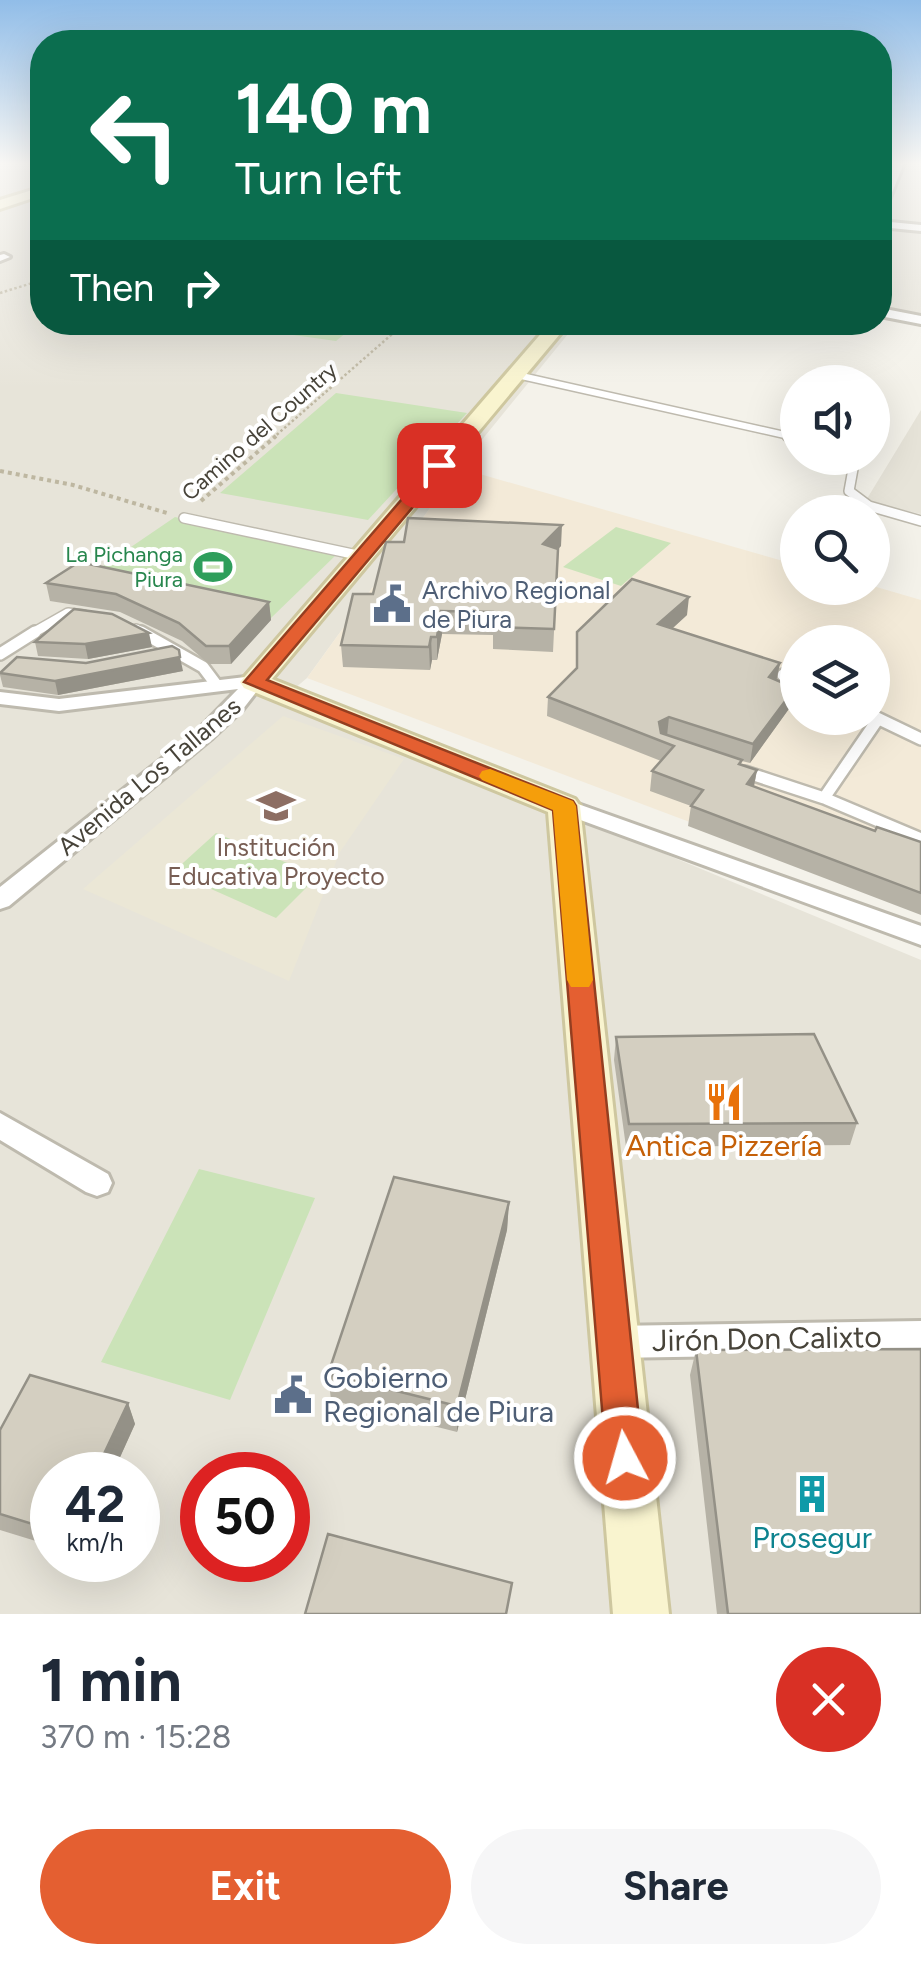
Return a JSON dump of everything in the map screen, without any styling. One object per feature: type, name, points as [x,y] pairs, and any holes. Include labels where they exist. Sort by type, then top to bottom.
[{"type":"main road","name":"Avenida Los Tallanes","points":[[254,682],[550,335]]},
{"type":"main road","points":[[254,682],[564,806],[640,1614]]},
{"type":"street","points":[[892,314],[921,320]]},
{"type":"street","points":[[0,698],[49,708],[215,683],[254,682]]},
{"type":"street","name":"Avenida Los Tallanes","points":[[0,900],[204,734],[254,682]]},
{"type":"street","points":[[564,806],[921,936]]},
{"type":"street","points":[[0,1126],[97,1183]]},
{"type":"street","name":"Jirón Don Calixto","points":[[613,1342],[921,1337]]},
{"type":"lane","points":[[516,375],[780,434]]},
{"type":"lane","points":[[852,475],[849,491],[856,499],[921,520]]},
{"type":"lane","points":[[184,518],[362,556]]},
{"type":"lane","points":[[0,655],[58,617],[68,613],[88,616]]},
{"type":"lane","points":[[125,624],[178,650],[203,667],[215,683]]},
{"type":"lane","points":[[161,654],[178,650]]},
{"type":"lane","points":[[0,655],[14,661]]},
{"type":"lane","points":[[890,725],[921,739]]},
{"type":"lane","points":[[824,798],[864,735]]},
{"type":"lane","points":[[736,768],[824,798],[921,839]]},
{"type":"path","points":[[0,293],[30,284]]},
{"type":"path","name":"Camino del Country","points":[[0,471],[73,486],[184,518],[391,335]]},
{"type":"shaded area","points":[[0,238],[30,238],[30,335],[567,335],[459,468],[307,678],[276,704],[595,825],[921,960],[921,1614],[0,1614]]},
{"type":"shaded area","points":[[892,238],[921,238],[921,324],[892,318]]},
{"type":"shaded area","points":[[921,410],[921,514],[890,507],[890,495],[869,495],[881,475],[890,475],[890,461]]},
{"type":"shaded area","points":[[459,468],[780,560],[780,605],[890,605],[890,591],[921,600],[921,909],[307,678]]},
{"type":"shaded area","name":"Institución Educativa Proyecto","points":[[283,716],[404,759],[340,852],[289,981],[83,889]]},
{"type":"green space","points":[[294,335],[343,335],[336,341]]},
{"type":"green space","points":[[336,393],[467,413],[368,520],[220,493]]},
{"type":"green space","name":"La Pichanga Piura","points":[[175,517],[337,554],[271,618],[84,579]]},
{"type":"green space","points":[[616,527],[671,543],[621,586],[563,567]]},
{"type":"green space","points":[[216,833],[318,876],[276,918],[173,872]]},
{"type":"green space","points":[[199,1169],[315,1198],[230,1400],[101,1362]]},
{"type":"building","points":[[408,518],[562,525],[543,544],[558,549],[554,629],[494,627],[493,612],[441,611],[437,637],[431,637],[429,647],[341,645],[353,594],[373,594],[386,542],[404,542]]},
{"type":"building","points":[[79,562],[269,602],[229,646],[206,646],[179,623],[116,594],[46,583]]},
{"type":"building","points":[[632,579],[689,597],[658,624],[780,663],[769,677],[780,682],[780,708],[753,744],[669,717],[659,722],[661,733],[742,760],[739,764],[757,770],[747,784],[875,831],[877,827],[921,842],[921,893],[691,806],[703,790],[652,771],[674,746],[548,697],[577,668],[577,632]]},
{"type":"building","points":[[74,609],[112,614],[149,633],[85,644],[35,642]]},
{"type":"building","points":[[172,646],[179,650],[180,657],[55,681],[0,673],[17,657],[86,663]]},
{"type":"building","name":"Antica Pizzería","points":[[814,1034],[857,1123],[629,1124],[616,1037]]},
{"type":"building","points":[[394,1177],[509,1202],[457,1406],[328,1374]]},
{"type":"building","name":"Prosegur","points":[[921,1349],[921,1614],[728,1614],[696,1350]]},
{"type":"building","points":[[30,1375],[128,1403],[105,1452],[30,1452],[30,1523],[0,1514],[0,1430]]},
{"type":"building","points":[[328,1534],[512,1583],[506,1614],[305,1614]]},
{"type":"slow traffic","points":[[490,776],[564,806],[580,980]]},
{"type":"place","name":"La Pichanga Piura","points":[[213,567]]},
{"type":"place","name":"Archivo Regional de Piura","points":[[392,604]]},
{"type":"place","name":"Institución Educativa Proyecto","points":[[276,806]]},
{"type":"place","name":"Antica Pizzería","points":[[724,1102]]},
{"type":"place","name":"Gobierno Regional de Piura","points":[[293,1395]]},
{"type":"place","name":"Prosegur","points":[[812,1494]]},
{"type":"route","points":[[439,465],[254,682],[564,806],[625,1458]]}]
